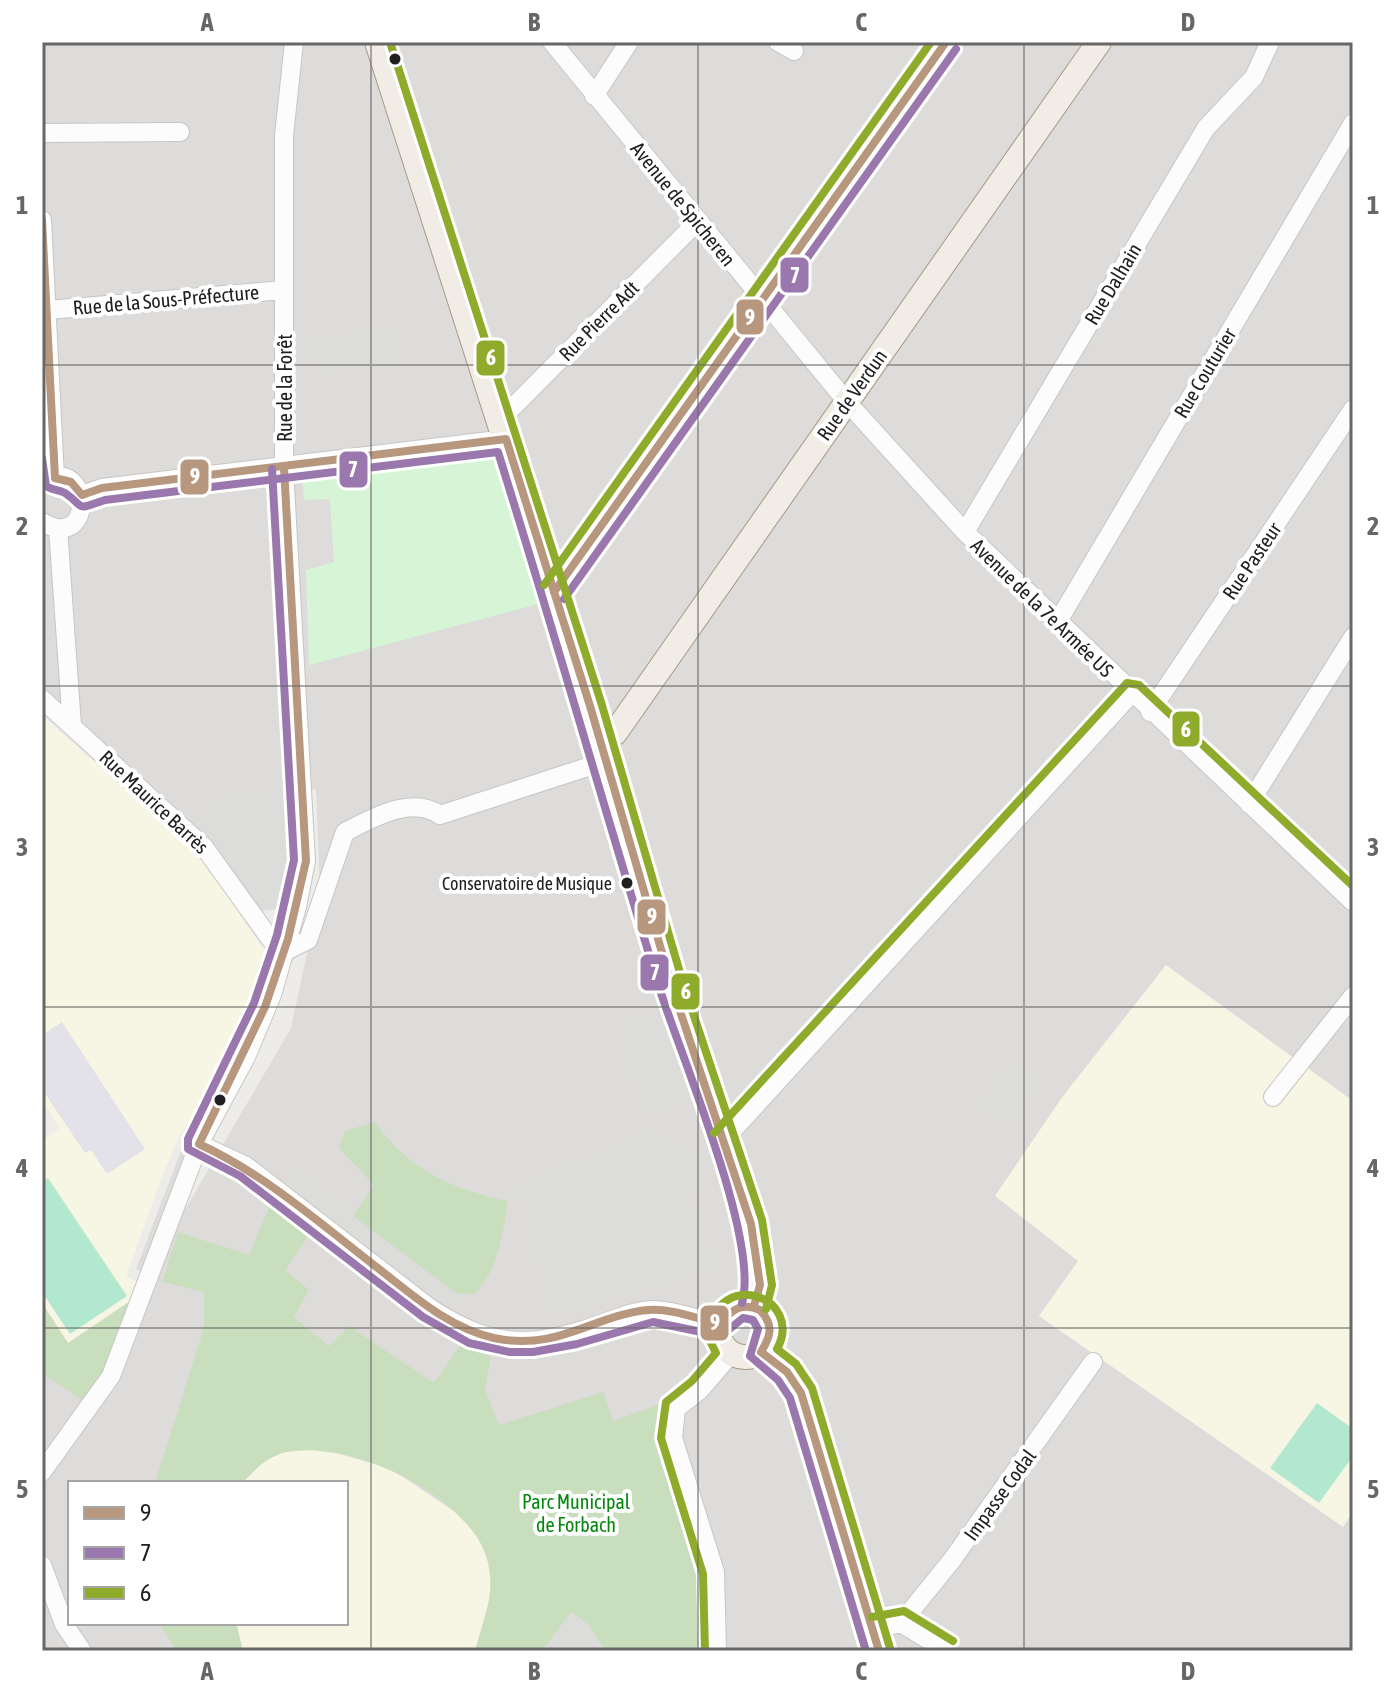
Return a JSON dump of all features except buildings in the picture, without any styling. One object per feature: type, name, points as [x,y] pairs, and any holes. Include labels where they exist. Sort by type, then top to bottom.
[{"type":"main road","points":[[377,42],[554,592],[672,987],[751,1224],[760,1285],[754,1306]]},
{"type":"main road","name":"Rue de Verdun","points":[[603,751],[1099,42]]},
{"type":"main road","points":[[754,1306],[765,1314],[771,1327],[770,1341],[761,1352],[744,1358],[731,1354],[721,1343],[720,1324],[733,1308],[754,1306]]},
{"type":"main road","points":[[761,1352],[787,1372],[801,1393],[877,1640]]},
{"type":"street","name":"Rue de la Forêt","points":[[42,1472],[111,1376],[199,1144],[257,1032],[286,951],[297,907],[306,847],[284,468],[284,136],[294,42]]},
{"type":"street","name":"Avenue de Spicheren","points":[[552,42],[847,402]]},
{"type":"street","points":[[594,96],[629,42]]},
{"type":"street","points":[[554,592],[946,42]]},
{"type":"street","name":"Rue Dalhain","points":[[965,532],[1206,128],[1254,77],[1270,42]]},
{"type":"street","name":"Rue Couturier","points":[[1057,623],[1353,123]]},
{"type":"street","points":[[42,133],[180,132]]},
{"type":"street","points":[[42,220],[48,310],[48,481],[71,482],[82,495],[83,504],[75,521],[50,525],[72,726]]},
{"type":"street","name":"Rue Pierre Adt","points":[[503,430],[697,222]]},
{"type":"street","name":"Rue de la Sous-Préfecture","points":[[48,310],[284,290]]},
{"type":"street","name":"Avenue de la 7e Armée US","points":[[847,402],[965,532],[1057,623],[1353,902]]},
{"type":"street","name":"Rue Pasteur","points":[[1150,712],[1353,409]]},
{"type":"street","points":[[82,495],[102,488],[284,468],[503,430]]},
{"type":"street","points":[[1249,804],[1353,637]]},
{"type":"street","points":[[723,1141],[1131,694]]},
{"type":"street","name":"Rue Maurice Barrès","points":[[42,699],[204,847],[271,940],[286,951]]},
{"type":"street","points":[[286,951],[308,940],[345,832],[377,816],[417,805],[440,815],[603,751]]},
{"type":"street","points":[[1273,1097],[1353,996]]},
{"type":"street","points":[[199,1144],[246,1166],[430,1308],[452,1322],[495,1341],[523,1343],[566,1336],[653,1310],[720,1324]]},
{"type":"street","points":[[717,1651],[715,1572],[673,1438],[676,1409],[700,1390],[731,1354]]},
{"type":"street","name":"Impasse Codal","points":[[901,1623],[952,1560],[1093,1362]]},
{"type":"street","points":[[42,1565],[64,1624],[82,1651]]},
{"type":"street","points":[[877,1640],[901,1623],[947,1651]]},
{"type":"shaded area","points":[[42,42],[1353,42],[1353,1651],[42,1651],[42,1373],[82,1399],[133,1299],[291,1028],[320,892],[316,789],[206,802],[207,813],[196,826],[42,691]]},
{"type":"shaded area","points":[[389,330],[391,364],[319,370],[318,357],[297,359],[300,341]]},
{"type":"shaded area","points":[[42,716],[201,857],[270,959],[227,1069],[179,1136],[163,1174],[126,1276],[137,1282],[133,1299],[68,1343],[42,1303],[42,1141],[60,1128],[42,1100]]},
{"type":"shaded area","points":[[304,789],[297,907],[251,912],[189,835],[207,813],[206,802]]},
{"type":"shaded area","points":[[1166,965],[1353,1101],[1353,1512],[1343,1527],[1039,1316],[1078,1261],[995,1196],[1063,1096]]},
{"type":"shaded area","points":[[655,1016],[683,1100],[647,1111],[621,1026]]},
{"type":"shaded area","points":[[62,1022],[145,1149],[107,1174],[91,1150],[85,1153],[42,1089],[42,1035]]},
{"type":"shaded area","points":[[1011,1063],[1037,1082],[1006,1124],[980,1106]]},
{"type":"shaded area","points":[[654,1129],[667,1152],[688,1145],[706,1189],[685,1196],[711,1267],[556,1314],[522,1187]]},
{"type":"shaded area","points":[[188,1132],[196,1139],[151,1275],[136,1269]]},
{"type":"shaded area","points":[[295,1170],[456,1293],[441,1315],[278,1189]]},
{"type":"shaded area","points":[[312,1450],[340,1454],[391,1469],[455,1512],[479,1537],[488,1562],[492,1591],[475,1651],[243,1651],[236,1625],[348,1625],[348,1481],[244,1481],[264,1461],[285,1452]]},
{"type":"shaded area","points":[[571,1611],[588,1624],[605,1651],[542,1651]]},
{"type":"green space","points":[[504,449],[553,600],[309,665],[306,570],[334,562],[330,499],[304,500],[302,473]]},
{"type":"green space","points":[[375,1122],[402,1153],[433,1175],[468,1190],[508,1201],[494,1263],[474,1294],[456,1293],[353,1216],[374,1185],[339,1148],[345,1131]]},
{"type":"green space","points":[[48,1178],[127,1296],[70,1334],[42,1292],[42,1182]]},
{"type":"green space","name":"Parc Municipal de Forbach","points":[[273,1198],[313,1229],[285,1270],[309,1290],[294,1317],[329,1346],[349,1326],[434,1383],[461,1344],[491,1357],[485,1389],[499,1425],[603,1392],[613,1421],[660,1404],[664,1438],[705,1575],[708,1651],[605,1651],[588,1624],[571,1612],[542,1651],[475,1651],[488,1607],[490,1584],[488,1562],[477,1538],[459,1515],[434,1495],[405,1477],[342,1454],[312,1450],[286,1452],[267,1460],[244,1481],[156,1481],[204,1328],[204,1292],[162,1282],[178,1232],[249,1255]]},
{"type":"green space","points":[[133,1299],[109,1363],[82,1400],[42,1373],[42,1303],[68,1343]]},
{"type":"green space","points":[[1317,1403],[1353,1429],[1353,1456],[1319,1503],[1270,1468]]},
{"type":"green space","points":[[160,1625],[236,1625],[243,1651],[176,1651]]},
{"type":"transit line","name":"6","points":[[390,42],[601,702],[683,983],[762,1220],[772,1285],[766,1309]]},
{"type":"transit line","name":"6","points":[[544,585],[931,42]]},
{"type":"transit line","name":"9","points":[[554,592],[946,42]]},
{"type":"transit line","name":"7","points":[[564,599],[956,49]]},
{"type":"transit line","name":"9","points":[[42,220],[55,478],[71,482],[82,495],[102,488],[506,439],[590,706],[672,987],[751,1224],[760,1285],[754,1306]]},
{"type":"transit line","name":"7","points":[[42,458],[46,486],[65,493],[84,507],[105,500],[498,452],[660,990],[730,1195],[745,1275],[742,1303]]},
{"type":"transit line","name":"9","points":[[284,468],[306,861],[288,939],[265,1007],[199,1144],[270,1185],[433,1310],[462,1327],[494,1338],[516,1341],[556,1337],[610,1318],[648,1310],[675,1312],[720,1324],[738,1308],[760,1310],[770,1331],[761,1352],[787,1372],[801,1393],[879,1651]]},
{"type":"transit line","name":"7","points":[[272,469],[294,860],[277,935],[254,1003],[188,1139],[188,1149],[240,1176],[423,1317],[469,1343],[510,1352],[533,1352],[577,1344],[653,1322],[721,1336],[743,1318],[753,1320],[758,1329],[750,1356],[778,1380],[790,1398],[866,1651]]},
{"type":"transit line","name":"6","points":[[714,1133],[1127,683],[1139,685],[1353,886]]},
{"type":"transit line","name":"6","points":[[705,1651],[703,1574],[661,1438],[666,1402],[692,1381],[716,1353],[707,1335],[715,1313],[727,1300],[742,1295],[757,1297],[770,1304],[780,1315],[783,1331],[777,1349],[796,1364],[812,1388],[890,1648]]},
{"type":"transit line","name":"6","points":[[872,1617],[904,1611],[953,1641]]},
{"type":"place","name":"Conservatoire de Musique","points":[[627,883]]}]
